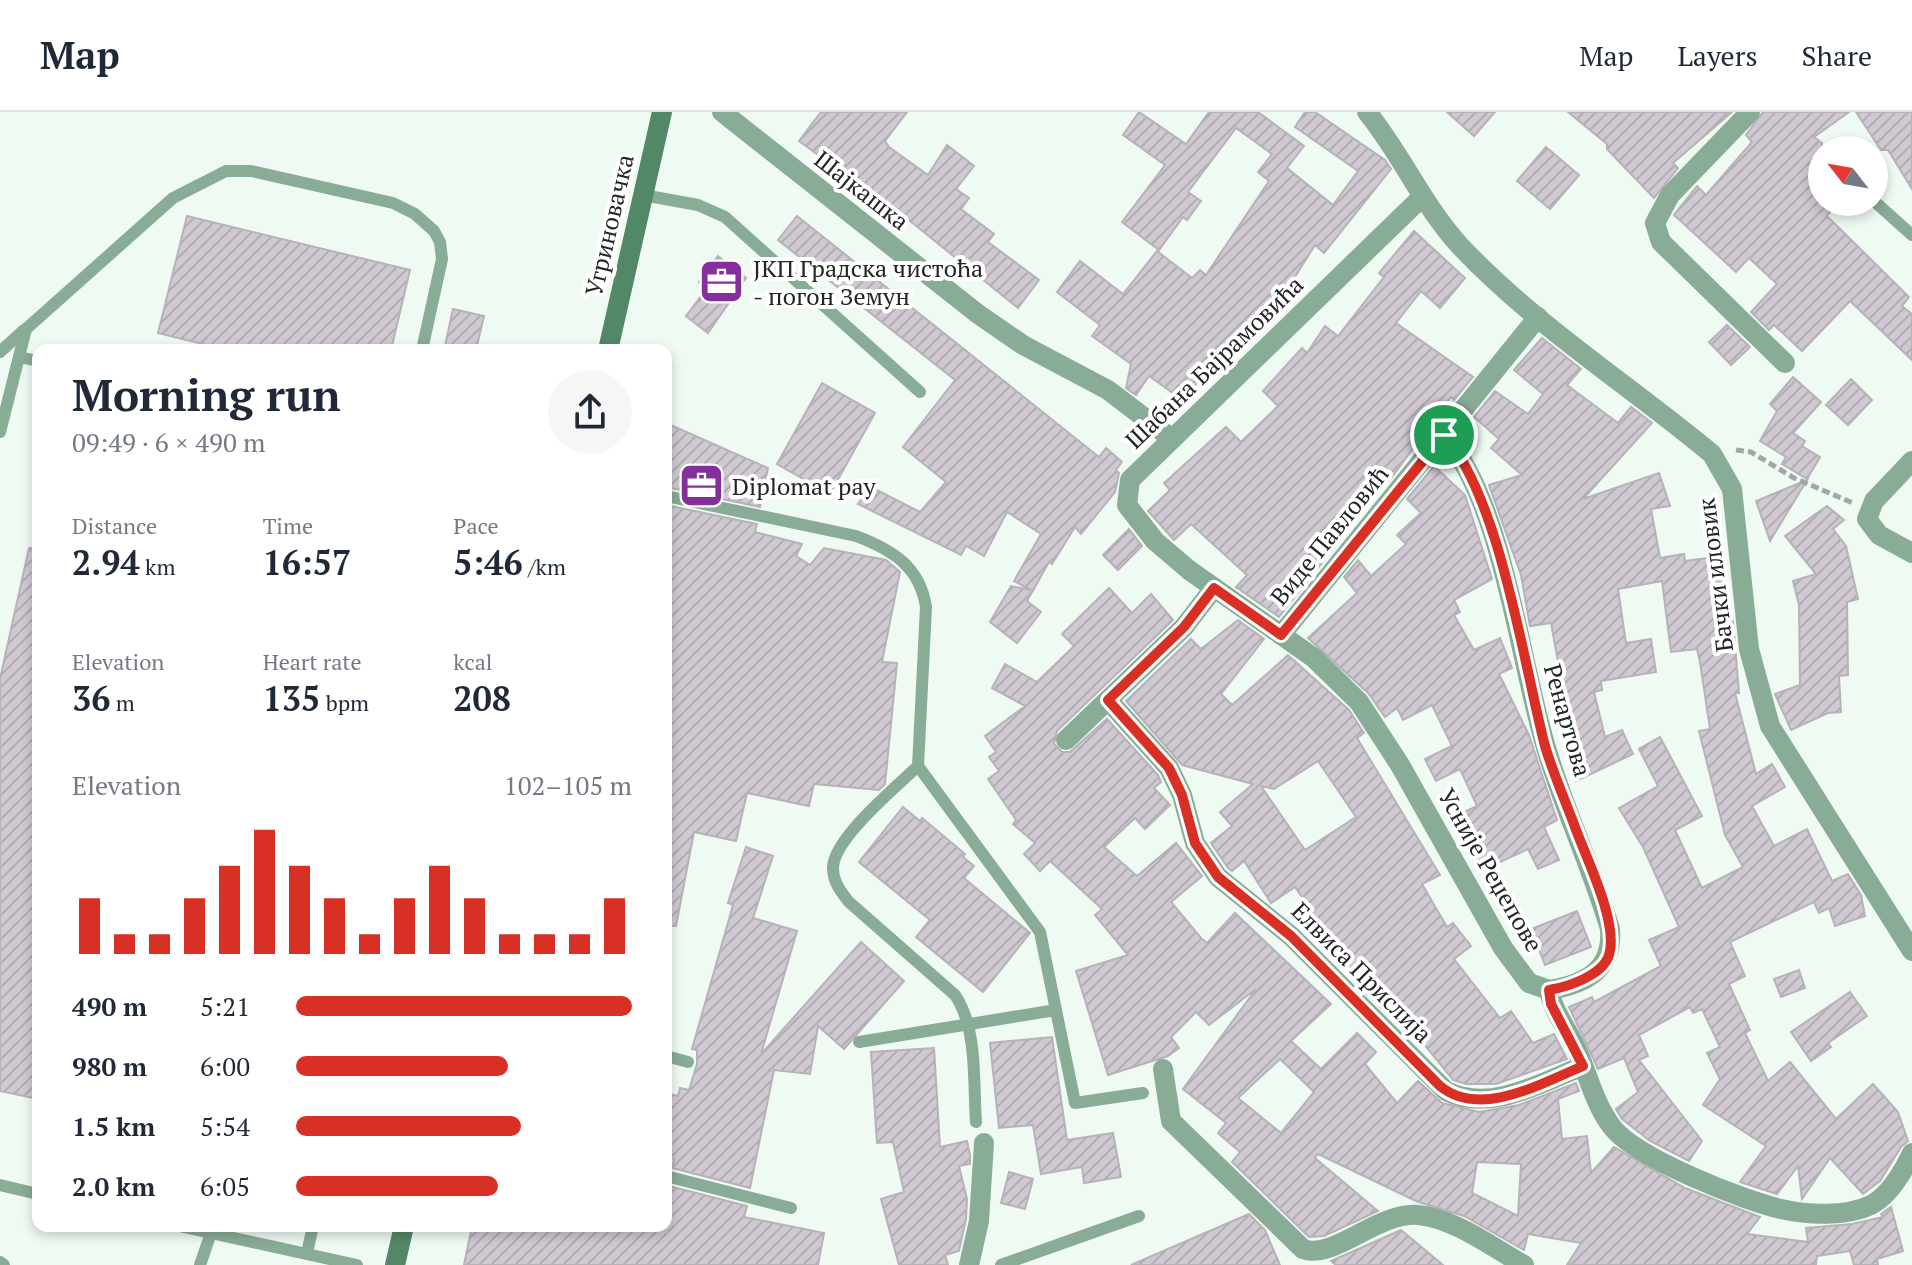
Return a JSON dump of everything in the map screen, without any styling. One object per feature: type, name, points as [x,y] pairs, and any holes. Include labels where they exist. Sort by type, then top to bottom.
[{"type":"main road","name":"Угриновачка","points":[[609,344],[662,112]]},
{"type":"main road","points":[[395,1265],[403,1232]]},
{"type":"street","name":"Шајкашка","points":[[722,112],[978,314],[1023,345],[1108,390],[1171,438]]},
{"type":"street","name":"Бачки иловик","points":[[1367,112],[1389,141],[1421,198],[1463,249],[1538,317],[1701,444],[1720,464],[1732,489],[1749,649],[1770,726],[1912,951]]},
{"type":"street","points":[[1750,112],[1670,195],[1655,223],[1661,242],[1785,363]]},
{"type":"street","name":"Шабана Бајрамовића","points":[[1214,588],[1155,541],[1127,505],[1130,480],[1421,198]]},
{"type":"street","name":"Виде Павловић","points":[[1281,635],[1538,317]]},
{"type":"street","name":"Ренартова","points":[[1444,435],[1468,467],[1492,533],[1547,751],[1610,929],[1610,953],[1600,970],[1549,990]]},
{"type":"street","points":[[1912,461],[1869,510],[1867,519],[1879,535],[1912,553]]},
{"type":"street","points":[[1066,740],[1184,627],[1214,588]]},
{"type":"street","name":"Усније Реџепове","points":[[1214,588],[1314,658],[1359,702],[1400,765],[1503,948],[1529,983],[1549,990]]},
{"type":"street","name":"Елвиса Прислија","points":[[1108,700],[1169,768],[1182,795],[1195,843],[1218,877],[1291,936],[1446,1091],[1469,1099],[1502,1097],[1583,1066]]},
{"type":"street","points":[[1549,990],[1551,1004],[1613,1128],[1633,1146],[1729,1192],[1781,1209],[1836,1213],[1870,1205],[1884,1195],[1912,1153]]},
{"type":"street","points":[[1163,1069],[1171,1121],[1303,1249],[1329,1248],[1388,1217],[1418,1215],[1438,1219],[1524,1265]]},
{"type":"street","points":[[969,1265],[979,1221],[984,1143]]},
{"type":"lane","points":[[0,352],[173,198],[226,171],[251,171],[393,203],[415,214],[434,231],[440,242],[442,259],[423,344]]},
{"type":"lane","points":[[643,195],[698,205],[725,217],[920,392]]},
{"type":"lane","points":[[1888,214],[1912,235]]},
{"type":"lane","points":[[0,432],[26,329]]},
{"type":"lane","points":[[19,357],[32,360]]},
{"type":"lane","points":[[672,497],[856,536],[879,544],[907,563],[922,584],[926,607],[918,766],[1029,913],[1045,947],[1075,1103],[1143,1093]]},
{"type":"lane","points":[[918,766],[848,838],[836,853],[833,869],[838,887],[849,902],[955,995],[968,1025],[976,1122]]},
{"type":"lane","points":[[859,1042],[1056,1010]]},
{"type":"lane","points":[[672,1058],[688,1062]]},
{"type":"lane","points":[[672,1178],[791,1208]]},
{"type":"lane","points":[[0,1185],[32,1193]]},
{"type":"lane","points":[[1001,1265],[1139,1216]]},
{"type":"lane","points":[[206,1232],[357,1265]]},
{"type":"lane","points":[[307,1253],[312,1232]]},
{"type":"lane","points":[[200,1265],[211,1233]]},
{"type":"path","points":[[1701,444],[1751,452],[1794,478],[1869,510]]},
{"type":"building","points":[[821,112],[907,112],[885,141],[889,147],[928,175],[947,145],[974,166],[956,189],[969,198],[961,209],[994,234],[988,242],[1039,280],[1018,308],[910,221],[799,141]]},
{"type":"building","points":[[1139,112],[1186,144],[1209,112],[1258,112],[1304,146],[1287,168],[1333,205],[1358,171],[1295,127],[1305,112],[1315,112],[1385,160],[1391,169],[1324,253],[1315,245],[1281,299],[1222,349],[1184,401],[1149,376],[1136,395],[1126,388],[1131,364],[1092,336],[1100,325],[1057,292],[1080,261],[1123,294],[1157,251],[1192,278],[1200,270],[1206,275],[1269,181],[1258,172],[1272,154],[1236,128],[1188,192],[1201,201],[1187,220],[1183,217],[1159,250],[1122,222],[1165,165],[1123,135]]},
{"type":"building","points":[[1447,112],[1495,112],[1474,136]]},
{"type":"building","points":[[1568,112],[1732,112],[1673,163],[1678,168],[1654,198],[1607,149],[1607,144]]},
{"type":"building","points":[[1763,112],[1849,112],[1815,136],[1808,136],[1808,216],[1827,216],[1909,297],[1902,306],[1912,314],[1912,360],[1850,301],[1802,351],[1774,325],[1769,330],[1751,312],[1777,284],[1749,258],[1736,272],[1674,215],[1697,186],[1706,195],[1752,142],[1746,135]]},
{"type":"building","points":[[1856,112],[1912,112],[1912,189],[1888,150],[1888,136],[1872,136]]},
{"type":"building","points":[[1546,147],[1579,175],[1550,209],[1517,181]]},
{"type":"building","points":[[187,216],[410,270],[392,344],[203,344],[158,333]]},
{"type":"building","points":[[797,216],[1099,457],[1106,448],[1122,462],[1116,470],[1119,473],[1115,492],[1081,534],[1075,527],[1052,564],[1049,562],[1027,601],[1041,612],[1017,643],[990,622],[1011,586],[1031,590],[1014,581],[1041,534],[1007,512],[984,556],[966,546],[961,555],[858,504],[871,487],[920,512],[946,482],[903,447],[955,380],[778,240]]},
{"type":"building","points":[[1414,231],[1465,278],[1440,308],[1421,291],[1396,323],[1473,377],[1454,400],[1451,397],[1389,481],[1382,474],[1339,533],[1341,539],[1279,617],[1236,587],[1247,575],[1191,524],[1174,540],[1148,511],[1170,490],[1164,483],[1226,427],[1241,442],[1278,406],[1263,391],[1302,348],[1307,353],[1325,326],[1338,336],[1384,277],[1379,273]]},
{"type":"building","points":[[718,256],[746,278],[708,333],[686,316],[707,288],[699,282]]},
{"type":"building","points":[[453,309],[484,316],[477,344],[445,344]]},
{"type":"building","points":[[1727,325],[1750,347],[1731,365],[1709,342]]},
{"type":"building","points":[[1542,338],[1581,369],[1567,385],[1618,423],[1631,407],[1652,423],[1583,499],[1659,473],[1670,506],[1651,509],[1660,558],[1684,554],[1685,561],[1722,556],[1733,622],[1739,693],[1735,693],[1756,774],[1772,764],[1785,787],[1752,806],[1774,846],[1807,829],[1832,881],[1848,874],[1861,895],[1865,916],[1835,926],[1829,908],[1819,913],[1814,902],[1730,942],[1745,976],[1729,984],[1750,1030],[1745,1033],[1768,1081],[1790,1062],[1836,1119],[1873,1084],[1898,1112],[1908,1141],[1880,1181],[1863,1194],[1830,1158],[1802,1199],[1798,1166],[1777,1194],[1740,1182],[1766,1146],[1703,1105],[1720,1079],[1707,1053],[1720,1047],[1702,1009],[1693,1013],[1690,1007],[1639,1035],[1648,1056],[1639,1060],[1702,1141],[1689,1161],[1650,1141],[1622,1119],[1616,1109],[1638,1092],[1624,1058],[1598,1069],[1569,1007],[1592,997],[1594,1002],[1661,966],[1649,940],[1679,927],[1643,847],[1619,808],[1658,786],[1639,749],[1660,737],[1702,816],[1675,830],[1702,888],[1743,867],[1725,835],[1699,731],[1710,729],[1697,649],[1671,652],[1662,581],[1618,589],[1626,643],[1651,639],[1656,672],[1601,681],[1602,690],[1594,692],[1605,737],[1622,730],[1633,754],[1576,781],[1556,704],[1565,701],[1551,623],[1530,626],[1521,575],[1489,485],[1522,475],[1491,448],[1499,439],[1474,417],[1495,391],[1528,414],[1543,394],[1514,370]]},
{"type":"building","points":[[1793,377],[1821,402],[1793,433],[1805,441],[1802,446],[1820,457],[1807,479],[1782,464],[1786,457],[1760,441],[1777,411],[1770,404]]},
{"type":"building","points":[[1851,379],[1872,400],[1848,425],[1826,405]]},
{"type":"building","points":[[822,383],[875,413],[830,494],[777,464]]},
{"type":"building","points":[[672,426],[768,468],[760,507],[672,488]]},
{"type":"building","points":[[1434,466],[1465,495],[1492,579],[1454,600],[1460,612],[1454,615],[1474,650],[1500,638],[1512,668],[1499,674],[1529,735],[1557,820],[1544,827],[1559,860],[1538,869],[1528,849],[1481,871],[1456,816],[1477,806],[1460,769],[1436,781],[1425,759],[1452,746],[1432,705],[1403,720],[1397,708],[1385,717],[1368,693],[1308,638],[1357,593],[1344,577],[1358,560],[1371,576],[1406,544],[1397,535],[1421,513],[1407,499]]},
{"type":"building","points":[[1807,480],[1770,541],[1756,501]]},
{"type":"building","points":[[672,506],[757,524],[755,532],[802,544],[796,556],[810,565],[824,548],[886,560],[900,572],[882,662],[897,663],[885,784],[879,790],[814,784],[809,806],[747,793],[736,841],[694,832],[676,926],[672,926]]},
{"type":"building","points":[[1827,506],[1844,520],[1833,529],[1846,546],[1858,599],[1847,602],[1848,675],[1839,676],[1841,712],[1828,713],[1791,730],[1775,694],[1800,685],[1799,605],[1793,581],[1816,574],[1785,536]]},
{"type":"building","points":[[1129,529],[1142,546],[1118,570],[1103,555]]},
{"type":"building","points":[[29,548],[32,548],[32,1098],[0,1091],[0,679]]},
{"type":"building","points":[[1109,588],[1132,613],[1151,594],[1173,620],[1057,731],[1054,744],[1062,752],[1070,752],[1107,719],[1158,775],[1161,782],[1154,788],[1170,805],[1145,829],[1135,818],[1104,847],[1137,876],[1176,843],[1202,876],[1171,902],[1201,938],[1207,943],[1235,913],[1331,1004],[1291,1041],[1321,1069],[1357,1033],[1376,1052],[1365,1064],[1397,1103],[1418,1081],[1442,1103],[1479,1112],[1519,1105],[1576,1083],[1579,1091],[1558,1099],[1562,1139],[1587,1136],[1591,1173],[1614,1147],[1685,1188],[1760,1217],[1747,1234],[1808,1242],[1806,1228],[1852,1224],[1883,1217],[1881,1214],[1891,1207],[1903,1251],[1877,1259],[1878,1265],[1854,1265],[1850,1251],[1817,1256],[1816,1265],[1567,1265],[1581,1243],[1528,1234],[1524,1250],[1464,1216],[1418,1202],[1318,1154],[1315,1158],[1378,1211],[1324,1236],[1309,1237],[1232,1162],[1240,1152],[1218,1133],[1226,1123],[1183,1089],[1256,989],[1209,1025],[1196,1012],[1171,1037],[1179,1048],[1168,1056],[1108,1075],[1076,971],[1128,955],[1095,915],[1102,909],[1050,861],[1040,871],[1024,854],[1035,843],[1013,824],[1016,820],[988,779],[999,771],[989,757],[996,752],[985,736],[1025,706],[992,688],[1005,664],[1037,682],[1074,646],[1062,634]],"holes":[[[1280,1059],[1314,1092],[1281,1133],[1238,1098]],[[1477,1162],[1521,1164],[1518,1216],[1472,1193]]]},
{"type":"building","points":[[1238,620],[1264,639],[1221,694],[1232,705],[1288,655],[1349,710],[1364,733],[1357,738],[1440,875],[1422,884],[1447,927],[1453,923],[1471,946],[1454,959],[1500,1018],[1511,1011],[1533,1043],[1554,1034],[1567,1059],[1496,1084],[1466,1084],[1453,1080],[1393,1006],[1385,1012],[1355,982],[1313,922],[1317,919],[1295,887],[1271,903],[1244,861],[1232,871],[1228,868],[1211,843],[1232,826],[1220,812],[1253,784],[1182,765],[1126,701],[1191,639],[1201,649]],"holes":[[[1318,761],[1356,817],[1305,850],[1261,786],[1274,789]]]},
{"type":"building","points":[[903,807],[920,821],[922,818],[965,854],[963,857],[974,866],[964,878],[1030,933],[983,992],[916,937],[930,920],[859,862]]},
{"type":"building","points":[[746,847],[773,856],[753,918],[797,931],[761,1054],[861,942],[904,981],[844,1049],[818,1026],[810,1074],[774,1070],[750,1188],[672,1168],[672,1094],[678,1096],[680,1088],[689,1090],[697,1064],[697,1050],[692,1049],[733,905],[728,903]]},
{"type":"building","points":[[1577,911],[1591,947],[1545,965],[1531,929]]},
{"type":"building","points":[[1799,970],[1805,988],[1781,997],[1774,979]]},
{"type":"building","points":[[1850,992],[1867,1016],[1828,1043],[1831,1047],[1811,1061],[1791,1032]]},
{"type":"building","points":[[1052,1037],[1067,1140],[1113,1133],[1121,1177],[1084,1183],[1082,1167],[1041,1174],[1033,1125],[999,1128],[990,1043]]},
{"type":"building","points":[[934,1048],[940,1147],[967,1141],[970,1155],[970,1164],[959,1166],[967,1199],[966,1219],[959,1251],[945,1255],[948,1265],[899,1265],[881,1199],[904,1192],[893,1142],[877,1143],[871,1052]]},
{"type":"building","points":[[1009,1172],[1033,1179],[1025,1209],[1001,1203]]},
{"type":"building","points":[[672,1187],[747,1206],[744,1217],[824,1233],[818,1265],[464,1265],[471,1232],[672,1232]]},
{"type":"building","points":[[1249,1214],[1265,1230],[1280,1265],[1131,1265]]},
{"type":"building","points":[[1401,1230],[1443,1265],[1336,1265],[1331,1261]]},
{"type":"place","name":"ЈКП Градска чистоћа - погон Земун","points":[[722,282]]},
{"type":"place","name":"Diplomat pay","points":[[701,486]]},
{"type":"route","points":[[1444,435],[1468,467],[1492,533],[1547,751],[1598,889],[1611,943],[1606,964],[1600,970],[1549,990],[1551,1004],[1583,1066],[1521,1092],[1479,1099],[1451,1094],[1440,1086],[1291,936],[1218,877],[1195,843],[1182,795],[1169,768],[1108,700],[1184,627],[1214,588],[1281,635],[1444,435]]}]
